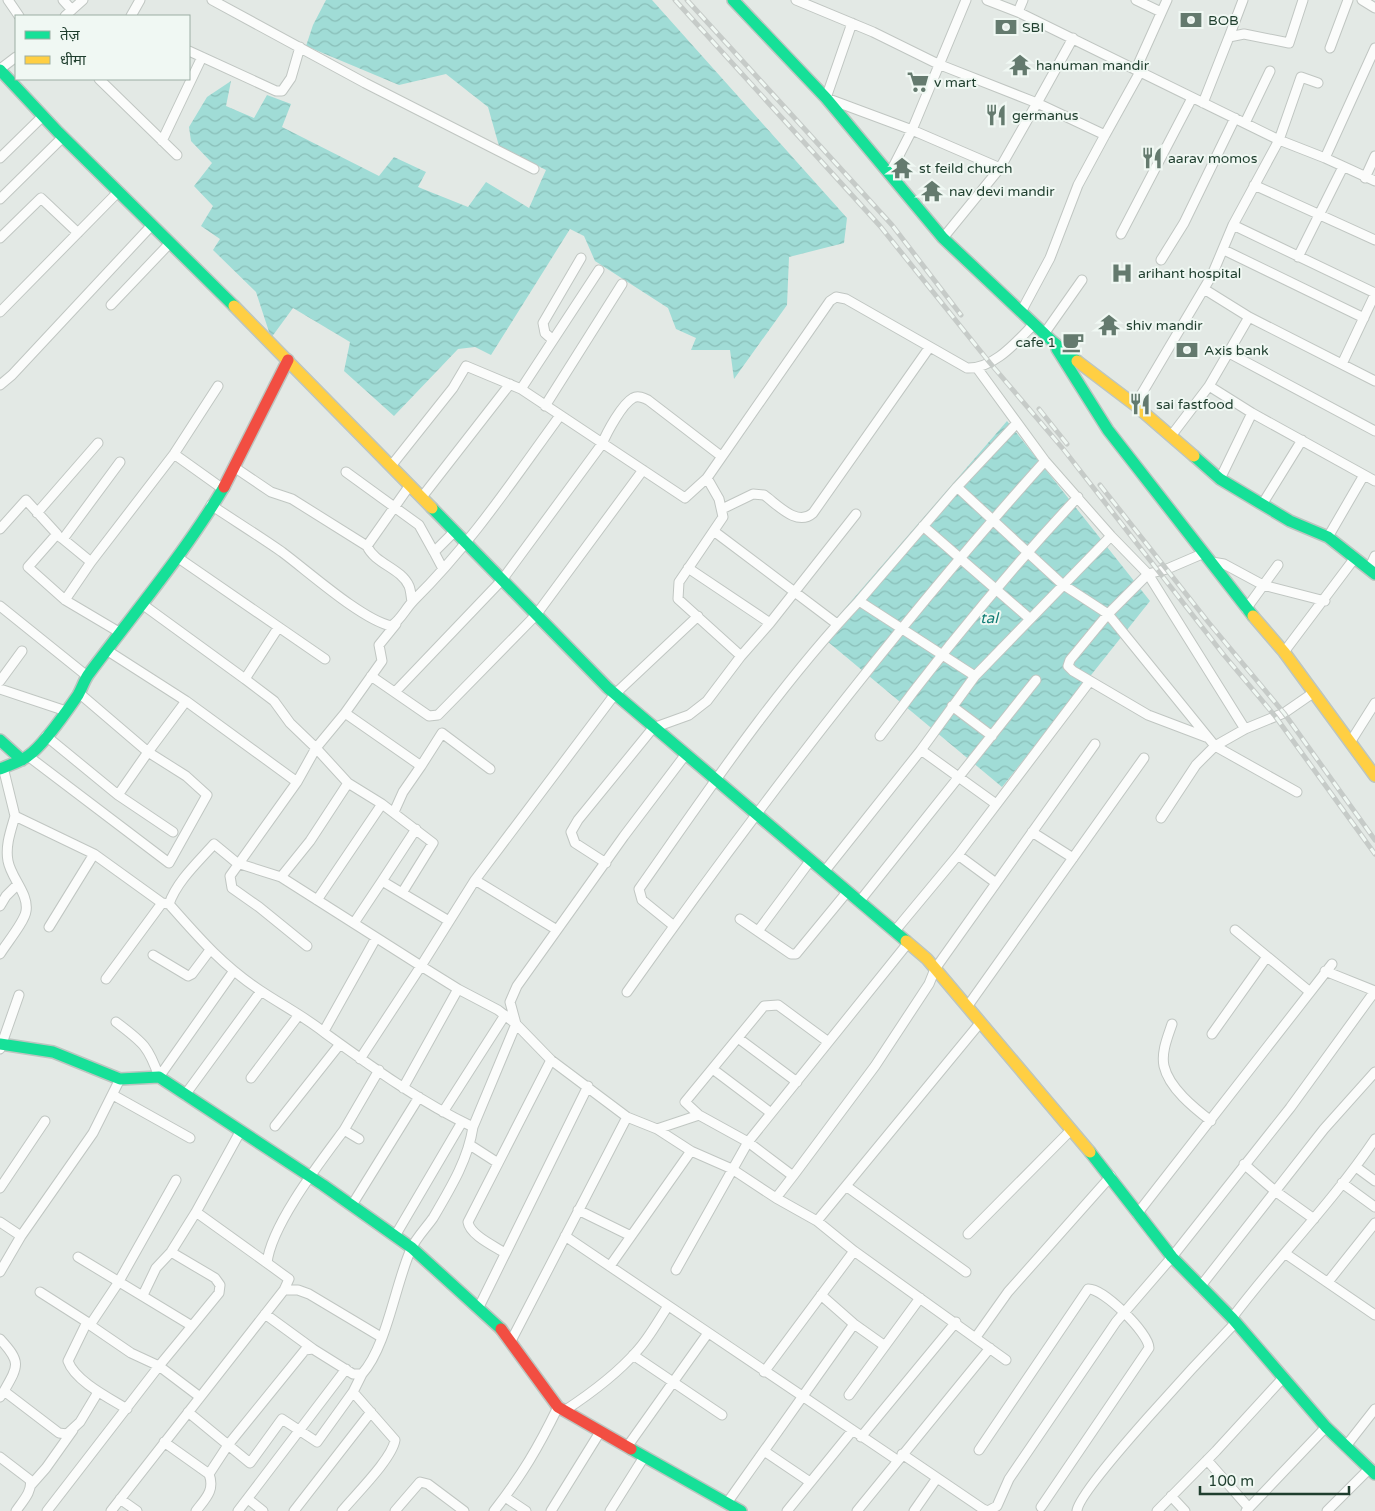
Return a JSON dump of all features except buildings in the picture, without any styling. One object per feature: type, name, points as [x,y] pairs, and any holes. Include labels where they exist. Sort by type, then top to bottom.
[{"type":"street","points":[[8,0],[18,15]]},
{"type":"street","points":[[63,0],[72,10]]},
{"type":"street","points":[[66,15],[83,0]]},
{"type":"street","points":[[132,15],[140,0]]},
{"type":"street","points":[[212,0],[365,83],[534,169]]},
{"type":"street","points":[[733,0],[826,98],[943,238],[1048,337],[1135,405],[1220,479],[1264,503],[1290,521],[1328,538],[1372,572],[1375,556]]},
{"type":"street","points":[[796,0],[852,23],[938,64],[1105,134]]},
{"type":"street","points":[[890,173],[912,130],[966,0]]},
{"type":"street","points":[[987,0],[1018,12],[1073,38],[1278,140],[1325,158],[1375,181]]},
{"type":"street","points":[[1018,12],[1023,0]]},
{"type":"street","points":[[1136,0],[1162,12]]},
{"type":"street","points":[[1021,312],[1050,258],[1078,185],[1138,70],[1166,0]]},
{"type":"street","points":[[1203,103],[1243,0]]},
{"type":"street","points":[[1229,37],[1244,34],[1289,44],[1304,0]]},
{"type":"street","points":[[1330,48],[1348,0]]},
{"type":"street","points":[[1362,0],[1375,8]]},
{"type":"street","points":[[826,98],[852,23]]},
{"type":"street","points":[[943,238],[1000,168],[1073,38]]},
{"type":"street","points":[[190,51],[276,91],[282,91],[291,78],[300,47]]},
{"type":"street","points":[[1325,158],[1375,47]]},
{"type":"street","points":[[162,141],[202,57]]},
{"type":"street","points":[[15,58],[0,70],[42,116],[288,360],[615,694],[908,943],[935,969],[1111,1176],[1137,1214],[1172,1257],[1234,1320],[1326,1428],[1372,1471],[1326,1511]]},
{"type":"street","points":[[1246,124],[1270,72]]},
{"type":"street","points":[[1135,405],[1204,290],[1224,250],[1233,225],[1278,140],[1301,77],[1318,83]]},
{"type":"street","points":[[100,80],[177,155]]},
{"type":"street","points":[[826,98],[912,130],[1000,168]]},
{"type":"street","points":[[1121,234],[1192,98]]},
{"type":"street","points":[[0,158],[42,116]]},
{"type":"street","points":[[1161,260],[1184,223],[1235,118]]},
{"type":"street","points":[[0,199],[63,138]]},
{"type":"street","points":[[1365,178],[1375,156]]},
{"type":"street","points":[[1298,257],[1343,167]]},
{"type":"street","points":[[1254,185],[1375,240]]},
{"type":"street","points":[[0,312],[118,192]]},
{"type":"street","points":[[0,238],[41,198],[78,233]]},
{"type":"street","points":[[0,385],[12,375],[152,225]]},
{"type":"street","points":[[1233,225],[1375,294],[1342,364]]},
{"type":"street","points":[[111,305],[170,244]]},
{"type":"street","points":[[1224,250],[1364,318]]},
{"type":"street","points":[[553,340],[545,333],[543,322],[581,258]]},
{"type":"street","points":[[521,389],[599,270]]},
{"type":"street","points":[[1048,337],[1082,280]]},
{"type":"street","points":[[545,406],[622,284]]},
{"type":"street","points":[[1204,290],[1249,317],[1375,382]]},
{"type":"street","points":[[391,466],[453,388],[466,366],[521,389],[560,417],[685,498],[707,478],[830,301],[836,298],[846,299],[966,368],[976,368],[994,359],[1034,324]]},
{"type":"street","points":[[1171,436],[1209,386],[1249,317]]},
{"type":"street","points":[[1048,337],[1108,430],[1202,554],[1212,562],[1246,609],[1284,652],[1375,776]]},
{"type":"street","points":[[722,509],[753,494],[758,494],[764,495],[795,517],[807,518],[813,513],[929,348]]},
{"type":"street","points":[[1229,353],[1375,431]]},
{"type":"street","points":[[0,954],[26,913],[26,902],[8,861],[7,848],[15,816],[1,768],[25,758],[46,736],[80,692],[87,676],[108,652],[119,632],[177,557],[223,488],[288,360]]},
{"type":"street","points":[[976,368],[1045,461],[1111,536],[1148,574],[1245,729]]},
{"type":"street","points":[[422,497],[510,384]]},
{"type":"street","points":[[65,600],[91,562],[174,454],[218,386]]},
{"type":"street","points":[[1209,386],[1252,413],[1375,481]]},
{"type":"street","points":[[395,692],[502,580],[602,444],[609,428],[632,398],[638,397],[648,400],[721,456]]},
{"type":"street","points":[[1220,479],[1252,413]]},
{"type":"street","points":[[307,946],[260,907],[232,888],[230,876],[237,863],[297,782],[316,748],[345,713],[382,661],[379,645],[412,602],[467,544],[560,417]]},
{"type":"street","points":[[674,926],[642,900],[639,889],[714,779],[837,624],[957,487],[1016,424]]},
{"type":"street","points":[[1264,503],[1302,440]]},
{"type":"street","points":[[37,513],[98,443]]},
{"type":"street","points":[[174,454],[223,488]]},
{"type":"street","points":[[627,992],[755,814],[960,558],[1045,461]]},
{"type":"street","points":[[119,632],[65,600],[28,567],[60,537],[120,462]]},
{"type":"street","points":[[234,467],[271,492],[292,499],[367,546],[372,556],[403,578],[408,585],[412,602]]},
{"type":"street","points":[[371,676],[428,716],[438,715],[536,615],[643,470]]},
{"type":"street","points":[[346,472],[419,525],[443,569]]},
{"type":"street","points":[[1328,538],[1364,474]]},
{"type":"street","points":[[707,478],[722,509],[722,517],[715,532],[679,582],[678,599],[741,656]]},
{"type":"street","points":[[367,546],[372,536],[396,508],[410,485]]},
{"type":"street","points":[[957,487],[1062,584],[1108,614],[1212,742]]},
{"type":"street","points":[[880,736],[942,653],[995,589],[1027,551],[1078,497]]},
{"type":"street","points":[[0,529],[26,500],[60,537],[91,562]]},
{"type":"street","points":[[211,505],[375,619],[391,626],[397,622]]},
{"type":"street","points":[[606,863],[575,843],[571,832],[591,801],[653,728],[696,710],[707,701],[856,514]]},
{"type":"street","points":[[923,526],[1029,618]]},
{"type":"street","points":[[434,552],[455,532]]},
{"type":"street","points":[[715,532],[795,590],[837,624]]},
{"type":"street","points":[[824,872],[921,750],[975,676],[1062,584],[1111,536]]},
{"type":"street","points":[[1202,554],[1168,569],[1148,574],[1108,614],[1070,660],[1068,666],[1073,671],[1148,715],[1212,742],[1296,792]]},
{"type":"street","points":[[177,557],[325,659]]},
{"type":"street","points":[[1284,652],[1354,559]]},
{"type":"street","points":[[1212,562],[1224,564],[1263,585],[1324,601]]},
{"type":"street","points":[[1246,609],[1278,565]]},
{"type":"street","points":[[688,568],[770,623]]},
{"type":"street","points":[[859,601],[975,676]]},
{"type":"street","points":[[142,604],[274,701],[290,723],[348,783],[394,812],[433,842],[402,892]]},
{"type":"street","points":[[0,606],[87,676]]},
{"type":"street","points":[[360,1060],[475,880],[615,694],[698,616]]},
{"type":"street","points":[[245,679],[278,628]]},
{"type":"street","points":[[0,681],[22,651]]},
{"type":"street","points":[[108,652],[186,701],[297,782]]},
{"type":"street","points":[[860,902],[1036,680]]},
{"type":"street","points":[[894,932],[958,855],[1090,681]]},
{"type":"street","points":[[0,689],[66,711]]},
{"type":"street","points":[[0,740],[170,863],[207,795],[186,776],[148,752],[80,692]]},
{"type":"street","points":[[1161,818],[1212,742],[1284,713],[1313,693]]},
{"type":"street","points":[[118,795],[186,701]]},
{"type":"street","points":[[1351,741],[1375,703]]},
{"type":"street","points":[[952,706],[992,736]]},
{"type":"street","points":[[345,713],[421,766]]},
{"type":"street","points":[[394,812],[403,792],[442,733],[490,769]]},
{"type":"street","points":[[46,736],[118,795],[172,832]]},
{"type":"street","points":[[776,1198],[875,1066],[929,984],[935,969],[1095,744]]},
{"type":"street","points":[[921,750],[996,804]]},
{"type":"street","points":[[443,1112],[510,1002],[517,986],[624,836],[686,754]]},
{"type":"street","points":[[967,1007],[1144,758]]},
{"type":"street","points":[[282,878],[310,841],[348,783]]},
{"type":"street","points":[[317,900],[382,804]]},
{"type":"street","points":[[15,816],[94,854],[166,903],[233,972],[324,1032],[360,1060],[379,1070],[403,1088],[473,1127]]},
{"type":"street","points":[[354,923],[416,829]]},
{"type":"street","points":[[1032,832],[1073,858]]},
{"type":"street","points":[[106,979],[180,883],[214,844],[237,863],[282,878],[458,989],[502,1013],[516,1024],[552,1060],[627,1117],[658,1129],[691,1151],[732,1169],[776,1198],[817,1221],[854,1251],[956,1322],[1006,1360]]},
{"type":"street","points":[[49,926],[94,854]]},
{"type":"street","points":[[958,855],[996,884]]},
{"type":"street","points":[[758,931],[810,861]]},
{"type":"street","points":[[475,880],[557,930]]},
{"type":"street","points":[[382,881],[449,921]]},
{"type":"street","points":[[0,906],[6,896],[18,884]]},
{"type":"street","points":[[740,919],[791,954],[796,954],[847,892]]},
{"type":"street","points":[[1234,930],[1310,992]]},
{"type":"street","points":[[324,1032],[376,938]]},
{"type":"street","points":[[676,1270],[748,1142],[827,1041],[908,943]]},
{"type":"street","points":[[153,955],[188,976],[192,974],[210,950]]},
{"type":"street","points":[[1212,1034],[1266,958]]},
{"type":"street","points":[[565,1236],[861,1437],[937,1478],[983,1509],[993,1510],[1009,1479],[1124,1313],[1172,1257],[1290,1108],[1375,991],[1328,968],[1137,1214]]},
{"type":"street","points":[[158,1077],[233,972]]},
{"type":"street","points":[[403,1088],[458,989]]},
{"type":"street","points":[[186,1095],[261,991]]},
{"type":"street","points":[[20,994],[1,1046],[53,1052],[120,1079],[158,1077],[311,1177],[412,1248],[479,1307],[511,1341],[561,1409],[741,1511]]},
{"type":"street","points":[[188,1412],[250,1463],[282,1419],[299,1432],[317,1442],[353,1392],[362,1374],[368,1367],[381,1337],[412,1248],[454,1181],[470,1146],[473,1127],[516,1024],[510,1002]]},
{"type":"street","points":[[793,1176],[748,1142],[699,1115],[686,1102],[714,1070],[764,1006],[778,1005],[827,1041]]},
{"type":"street","points":[[251,1078],[298,1016]]},
{"type":"street","points":[[116,1022],[145,1045],[152,1056],[158,1077]]},
{"type":"street","points":[[817,1221],[980,1022]]},
{"type":"street","points":[[1172,1024],[1165,1049],[1164,1066],[1187,1102],[1211,1121]]},
{"type":"street","points":[[738,1038],[796,1082]]},
{"type":"street","points":[[275,1126],[340,1044]]},
{"type":"street","points":[[505,1254],[469,1228],[468,1222],[552,1060]]},
{"type":"street","points":[[268,1263],[276,1233],[311,1177],[344,1130],[379,1070]]},
{"type":"street","points":[[714,1070],[771,1113]]},
{"type":"street","points":[[1200,1287],[1324,1130],[1375,1072]]},
{"type":"street","points":[[0,1272],[21,1236],[93,1133],[120,1079]]},
{"type":"street","points":[[479,1307],[588,1086]]},
{"type":"street","points":[[113,1095],[190,1138]]},
{"type":"street","points":[[352,1205],[419,1097]]},
{"type":"street","points":[[658,1129],[699,1115]]},
{"type":"street","points":[[511,1341],[627,1117]]},
{"type":"street","points":[[0,1188],[45,1121]]},
{"type":"street","points":[[395,1236],[462,1122]]},
{"type":"street","points":[[344,1130],[359,1139]]},
{"type":"street","points":[[968,1234],[1071,1130]]},
{"type":"street","points":[[143,1295],[156,1268],[171,1252],[196,1212],[240,1132]]},
{"type":"street","points":[[1077,1511],[1081,1500],[1107,1465],[1234,1320],[1256,1287],[1286,1254],[1356,1167],[1375,1139]]},
{"type":"street","points":[[470,1146],[498,1163]]},
{"type":"street","points":[[610,1266],[691,1151]]},
{"type":"street","points":[[1244,1164],[1275,1191],[1314,1219]]},
{"type":"street","points":[[1356,1167],[1375,1181]]},
{"type":"street","points":[[976,1337],[1008,1292],[1111,1176]]},
{"type":"street","points":[[127,1409],[98,1392],[71,1368],[68,1361],[89,1323],[118,1283],[176,1180]]},
{"type":"street","points":[[1342,1183],[1375,1207]]},
{"type":"street","points":[[846,1186],[966,1272]]},
{"type":"street","points":[[578,1210],[631,1236]]},
{"type":"street","points":[[111,1511],[284,1290],[289,1279],[196,1212]]},
{"type":"street","points":[[0,1222],[21,1236]]},
{"type":"street","points":[[1328,1282],[1375,1222]]},
{"type":"street","points":[[764,1372],[854,1251]]},
{"type":"street","points":[[47,1511],[159,1366],[219,1293],[220,1285],[216,1278],[171,1252]]},
{"type":"street","points":[[1286,1254],[1375,1315]]},
{"type":"street","points":[[78,1257],[118,1283],[143,1295],[192,1326]]},
{"type":"street","points":[[979,1450],[1088,1289],[1097,1291],[1124,1313],[1146,1336],[1149,1348],[1041,1507]]},
{"type":"street","points":[[284,1290],[298,1290],[309,1294],[381,1337]]},
{"type":"street","points":[[40,1292],[89,1323],[131,1353],[159,1366],[200,1396]]},
{"type":"street","points":[[821,1295],[854,1324],[885,1346]]},
{"type":"street","points":[[849,1395],[920,1298]]},
{"type":"street","points":[[494,1511],[520,1478],[561,1409],[591,1393],[633,1355],[668,1306]]},
{"type":"street","points":[[265,1314],[312,1349],[353,1374],[362,1374]]},
{"type":"street","points":[[861,1437],[956,1322]]},
{"type":"street","points":[[727,1503],[854,1324]]},
{"type":"street","points":[[627,1447],[708,1333]]},
{"type":"street","points":[[0,1339],[14,1355],[17,1362],[15,1371],[2,1394],[59,1432],[68,1434],[73,1430]]},
{"type":"street","points":[[856,1511],[990,1348]]},
{"type":"street","points":[[209,1474],[228,1445],[299,1356],[305,1350],[312,1349]]},
{"type":"street","points":[[633,1355],[722,1416]]},
{"type":"street","points":[[238,1511],[346,1369]]},
{"type":"street","points":[[1156,1511],[1207,1460],[1283,1378]]},
{"type":"street","points":[[16,1511],[31,1485],[46,1468],[98,1392]]},
{"type":"street","points":[[342,1511],[394,1445],[395,1440],[391,1433],[353,1392]]},
{"type":"street","points":[[1346,1446],[1375,1409]]},
{"type":"street","points":[[294,1511],[371,1412]]},
{"type":"street","points":[[1207,1460],[1247,1509],[1326,1428]]},
{"type":"street","points":[[787,1511],[852,1431]]},
{"type":"street","points":[[551,1511],[600,1432]]},
{"type":"street","points":[[164,1442],[209,1474],[212,1486],[210,1492],[196,1511]]},
{"type":"street","points":[[764,1451],[810,1482]]},
{"type":"street","points":[[0,1457],[30,1480],[31,1485]]},
{"type":"street","points":[[610,1511],[644,1457]]},
{"type":"street","points":[[914,1511],[937,1478]]},
{"type":"street","points":[[395,1511],[417,1484],[424,1482],[464,1511]]},
{"type":"street","points":[[1171,1496],[1184,1511]]},
{"type":"street","points":[[505,1497],[526,1511]]},
{"type":"street","points":[[120,1499],[137,1511]]},
{"type":"street","points":[[248,1499],[263,1511]]},
{"type":"water","points":[[326,0],[652,0],[847,218],[844,243],[789,257],[787,305],[734,379],[730,350],[691,350],[696,338],[676,329],[668,308],[595,261],[584,236],[570,229],[491,355],[475,347],[458,349],[394,416],[344,371],[350,342],[293,308],[271,338],[256,292],[213,250],[220,239],[201,226],[213,206],[194,186],[212,163],[191,141],[189,127],[207,97],[231,81],[226,106],[254,118],[267,95],[291,104],[282,127],[379,176],[394,157],[426,172],[418,187],[468,207],[486,182],[529,208],[546,170],[499,146],[488,107],[446,74],[399,85],[306,46],[313,25]]},
{"type":"water","name":"tal","points":[[1007,421],[1150,601],[1002,787],[821,636]]},
{"type":"railway","points":[[675,0],[880,226],[990,363],[1064,450],[1223,654],[1275,716],[1375,854]]},
{"type":"railway","points":[[687,0],[892,225],[961,315]]},
{"type":"railway","points":[[1039,409],[1067,444]]},
{"type":"railway","points":[[1100,485],[1209,623],[1284,713],[1375,840]]},
{"type":"traffic: fast","points":[[733,0],[826,98],[943,238],[1052,341],[1077,361]]},
{"type":"traffic: fast","points":[[0,70],[58,132],[234,306]]},
{"type":"traffic: fast","points":[[1057,349],[1108,430],[1253,616]]},
{"type":"traffic: fast","points":[[1194,456],[1220,479],[1290,521],[1328,537],[1375,574]]},
{"type":"traffic: fast","points":[[0,769],[28,756],[54,728],[78,695],[88,675],[193,536],[224,487]]},
{"type":"traffic: fast","points":[[432,508],[608,688],[906,941]]},
{"type":"traffic: fast","points":[[0,740],[22,760]]},
{"type":"traffic: fast","points":[[0,1044],[53,1052],[120,1079],[159,1077],[323,1185],[412,1248],[501,1329]]},
{"type":"traffic: fast","points":[[1090,1152],[1172,1257],[1232,1318],[1326,1427],[1375,1474]]},
{"type":"traffic: fast","points":[[631,1449],[741,1511]]},
{"type":"traffic: slow","points":[[234,306],[432,508]]},
{"type":"traffic: slow","points":[[1077,361],[1135,405],[1194,456]]},
{"type":"traffic: slow","points":[[1253,616],[1284,652],[1375,776]]},
{"type":"traffic: slow","points":[[906,941],[927,959],[1090,1152]]},
{"type":"traffic: jam","points":[[224,487],[288,360]]},
{"type":"traffic: jam","points":[[501,1329],[558,1407],[631,1449]]},
{"type":"place","name":"BOB","points":[[1191,20]]},
{"type":"place","name":"SBI","points":[[1006,27]]},
{"type":"place","name":"hanuman mandir","points":[[1020,65]]},
{"type":"place","name":"v mart","points":[[918,82]]},
{"type":"place","name":"germanus","points":[[996,115]]},
{"type":"place","name":"aarav momos","points":[[1152,158]]},
{"type":"place","name":"st feild church","points":[[902,168]]},
{"type":"place","name":"nav devi mandir","points":[[932,191]]},
{"type":"place","name":"arihant hospital","points":[[1122,273]]},
{"type":"place","name":"shiv mandir","points":[[1109,325]]},
{"type":"place","name":"cafe 1","points":[[1073,342]]},
{"type":"place","name":"Axis bank","points":[[1187,350]]},
{"type":"place","name":"sai fastfood","points":[[1140,404]]}]
